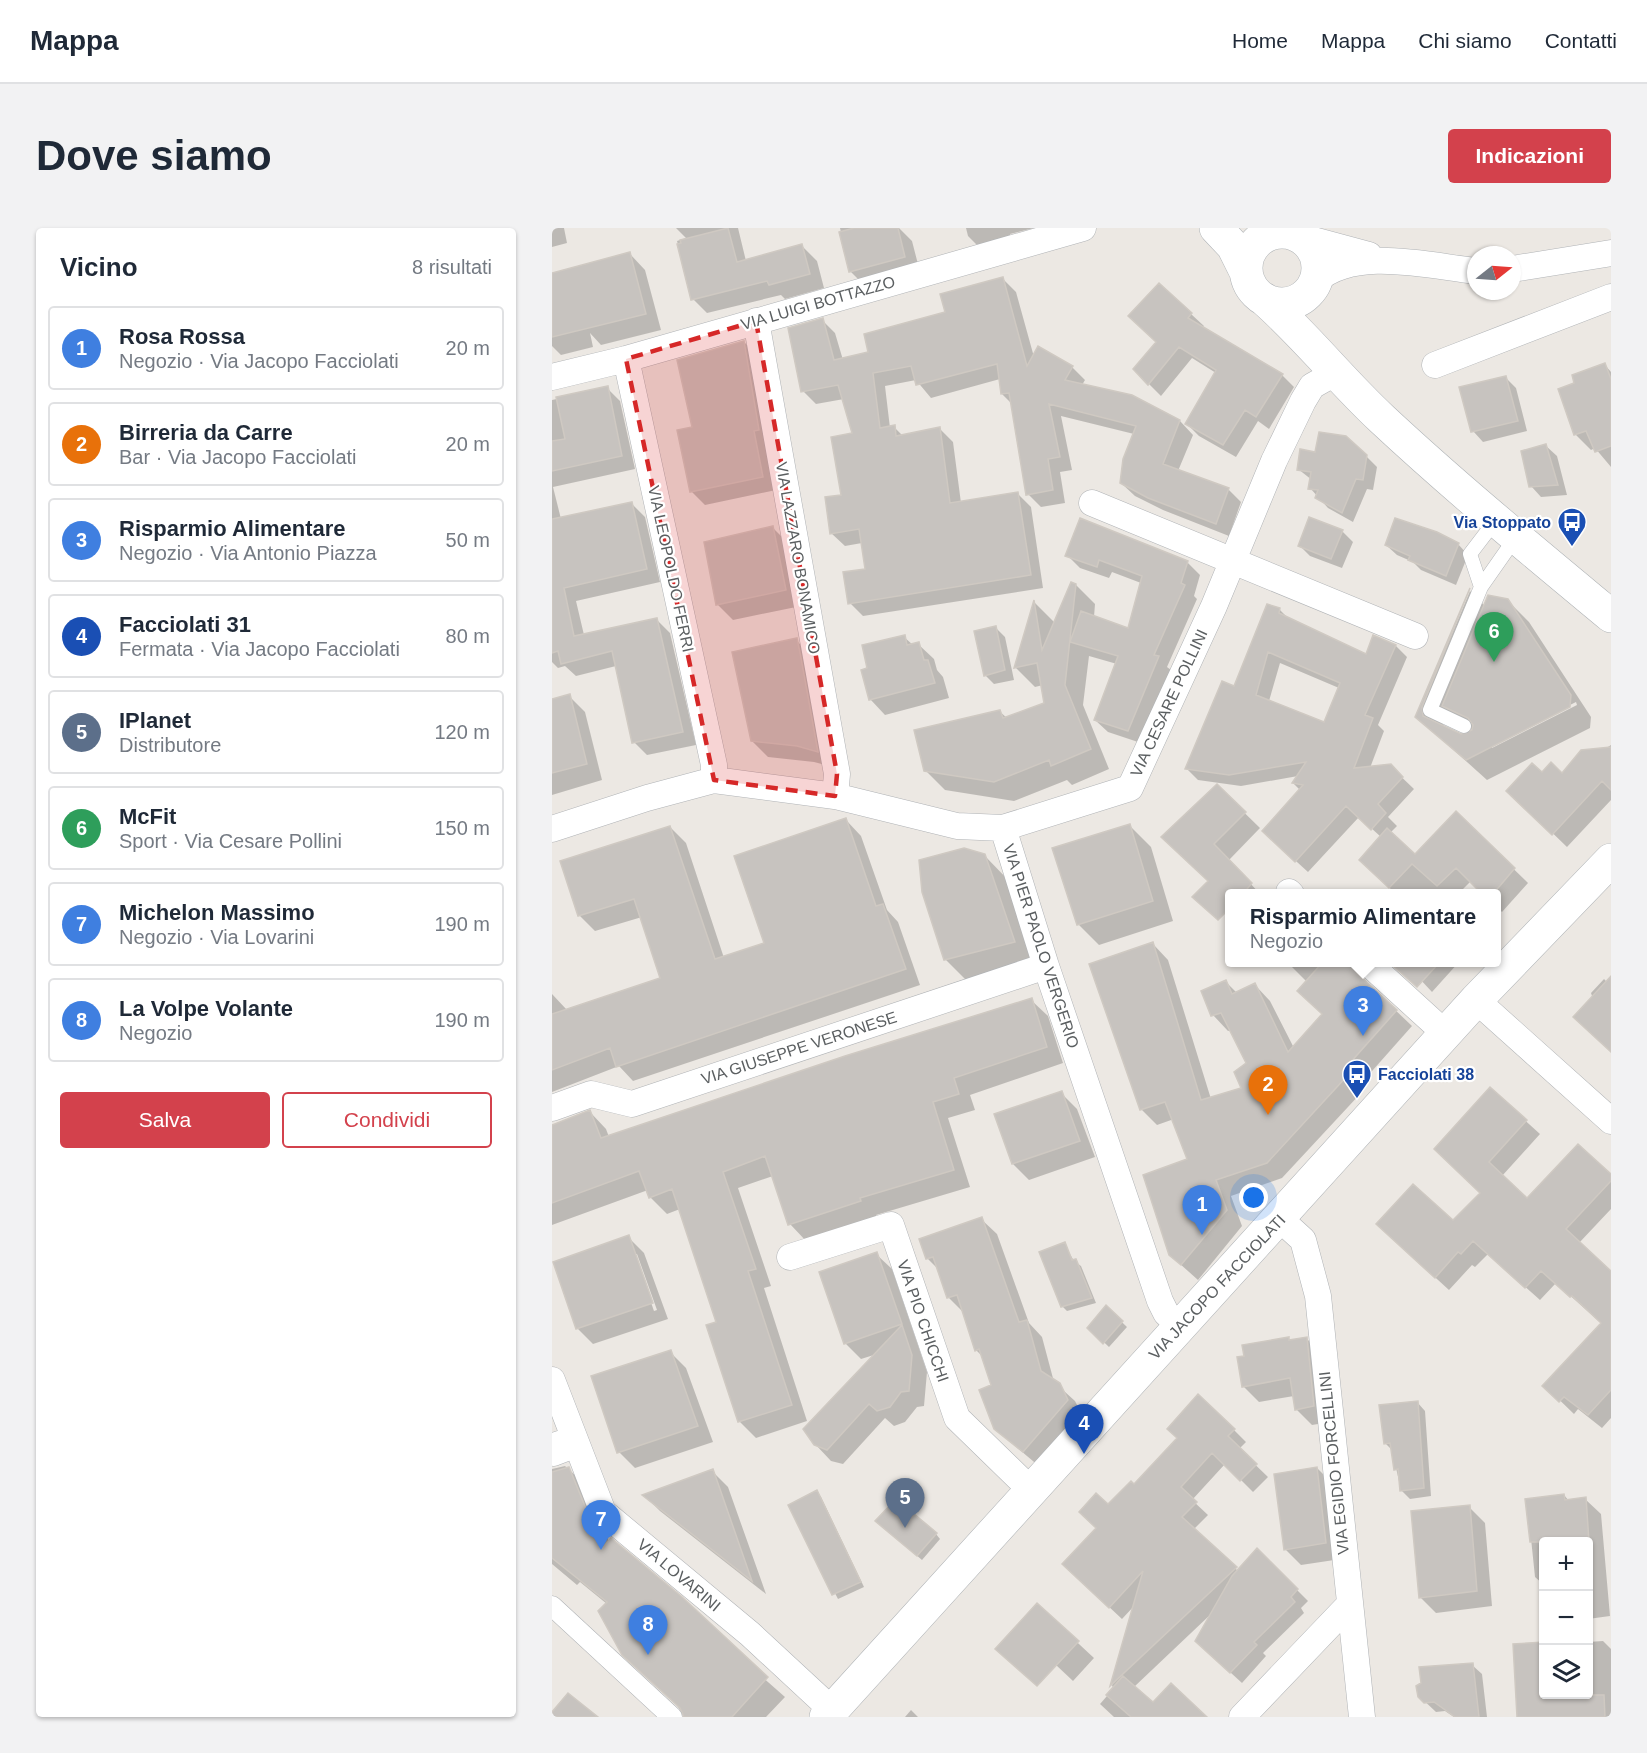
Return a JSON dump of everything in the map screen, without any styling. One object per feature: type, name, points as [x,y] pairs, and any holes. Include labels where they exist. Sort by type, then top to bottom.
[{"type":"main road","points":[[1216,228],[1233,246],[1255,286],[1330,366],[1423,457],[1611,616]]},
{"type":"main road","points":[[1315,284],[1304,298],[1291,304],[1277,304],[1255,286],[1252,248],[1265,236],[1278,232],[1316,253],[1318,267],[1315,284],[1309,299],[1307,316],[1330,366]]},
{"type":"main road","name":"VIA JACOPO FACCIOLATI","points":[[829,1713],[1280,1219],[1476,1000],[1611,860]]},
{"type":"street","name":"VIA LUIGI BOTTAZZO","points":[[552,377],[626,359],[1083,228]]},
{"type":"street","points":[[1278,232],[1410,264]]},
{"type":"street","points":[[1521,268],[1611,253]]},
{"type":"street","points":[[1315,284],[1334,267],[1352,262],[1410,264],[1467,271]]},
{"type":"street","points":[[1435,365],[1611,297]]},
{"type":"street","name":"VIA LAZZARO BONAMICO","points":[[756,321],[837,774],[835,796]]},
{"type":"street","name":"VIA LEOPOLDO FERRI","points":[[626,359],[714,765],[714,780]]},
{"type":"street","name":"VIA CESARE POLLINI","points":[[1003,828],[1130,788],[1232,563],[1274,461],[1312,386],[1328,377],[1330,366]]},
{"type":"street","points":[[1092,503],[1232,563],[1415,636]]},
{"type":"street","name":"VIA PIER PAOLO VERGERIO","points":[[552,830],[647,798],[714,780],[835,796],[957,826],[1003,828],[1046,966],[1160,1301],[1166,1313],[1180,1326]]},
{"type":"street","name":"VIA GIUSEPPE VERONESE","points":[[552,1108],[591,1094],[632,1104],[1046,966]]},
{"type":"street","points":[[1371,967],[1446,1034]]},
{"type":"street","points":[[1476,1000],[1611,1121]]},
{"type":"street","name":"VIA EGIDIO FORCELLINI","points":[[1280,1219],[1303,1240],[1318,1296],[1348,1606],[1362,1717]]},
{"type":"street","name":"VIA PIO CHICCHI","points":[[790,1257],[891,1225],[957,1418],[1031,1490]]},
{"type":"street","name":"VIA LOVARINI","points":[[552,1380],[565,1447],[603,1512],[750,1635],[829,1713]]},
{"type":"street","points":[[552,1606],[672,1717]]},
{"type":"street","points":[[1242,1717],[1348,1606]]},
{"type":"lane","points":[[1481,587],[1470,554],[1506,529]]},
{"type":"lane","points":[[1464,726],[1430,710],[1506,529]]},
{"type":"highlighted area","points":[[756,321],[837,774],[835,796],[714,780],[626,359]]},
{"type":"building","points":[[728,228],[737,262],[802,244],[810,274],[769,285],[767,281],[691,300],[677,244],[681,243],[680,240]]},
{"type":"building","points":[[854,228],[898,228],[905,257],[849,272],[839,232]]},
{"type":"building","points":[[630,252],[646,314],[552,337],[552,273]]},
{"type":"building","points":[[1003,277],[1027,366],[1038,346],[1073,366],[1065,380],[1132,395],[1180,420],[1163,464],[1229,488],[1216,524],[1148,498],[1120,483],[1123,459],[1136,426],[1049,404],[1060,457],[1048,459],[1053,490],[1026,495],[1009,393],[1001,394],[997,364],[916,385],[911,366],[873,373],[880,428],[895,425],[896,436],[940,427],[950,503],[1018,492],[1031,575],[848,604],[843,572],[865,569],[859,529],[830,534],[825,497],[841,495],[831,437],[852,433],[838,385],[801,392],[788,328],[823,318],[834,360],[868,352],[864,334],[945,312],[940,294]]},
{"type":"building","points":[[1159,283],[1192,313],[1188,318],[1283,374],[1256,417],[1245,410],[1223,445],[1185,424],[1216,370],[1179,347],[1148,385],[1133,369],[1156,342],[1128,316]]},
{"type":"building","points":[[744,341],[759,430],[754,431],[763,477],[690,492],[677,430],[692,427],[677,360]]},
{"type":"building","points":[[1605,363],[1611,379],[1611,446],[1595,452],[1586,431],[1574,435],[1558,389],[1574,383],[1572,375]]},
{"type":"building","points":[[1506,376],[1518,421],[1471,432],[1459,387]]},
{"type":"building","points":[[608,386],[622,456],[552,471],[552,441],[565,439],[556,397]]},
{"type":"building","points":[[1319,432],[1346,436],[1367,455],[1363,480],[1356,479],[1342,513],[1315,498],[1318,490],[1308,489],[1311,472],[1297,470],[1300,449],[1315,452]]},
{"type":"building","points":[[1546,444],[1558,485],[1529,487],[1521,451]]},
{"type":"building","points":[[632,502],[647,569],[564,588],[574,636],[657,618],[683,732],[632,743],[612,651],[561,664],[558,651],[552,653],[552,519]]},
{"type":"building","points":[[1309,517],[1343,530],[1331,559],[1298,546]]},
{"type":"building","points":[[1080,518],[1188,561],[1181,583],[1185,585],[1154,655],[1159,656],[1128,731],[1094,720],[1118,656],[1070,642],[1081,611],[1128,628],[1142,576],[1099,560],[1097,567],[1065,556]]},
{"type":"building","points":[[1395,518],[1437,532],[1459,543],[1446,576],[1408,560],[1410,556],[1385,545]]},
{"type":"building","points":[[773,526],[786,590],[716,605],[704,542]]},
{"type":"building","points":[[1071,582],[1076,584],[1065,685],[1091,749],[1051,766],[1049,760],[994,782],[924,771],[914,730],[1000,710],[1003,718],[1044,703],[1037,663],[1014,668],[1034,600],[1042,650]]},
{"type":"building","points":[[1470,588],[1422,707],[1423,716],[1461,734],[1472,730],[1473,725],[1468,718],[1442,706],[1488,595],[1508,599],[1571,695],[1570,707],[1466,760],[1415,717]]},
{"type":"building","points":[[1267,604],[1280,608],[1279,613],[1366,654],[1373,635],[1396,645],[1365,715],[1373,718],[1354,768],[1391,764],[1403,777],[1378,804],[1386,813],[1371,830],[1346,806],[1295,862],[1262,831],[1303,785],[1292,783],[1306,762],[1229,775],[1185,769],[1222,681],[1234,686]],"holes":[[[1268,652],[1340,683],[1324,722],[1256,695]]]},
{"type":"building","points":[[996,626],[1005,670],[984,676],[974,631]]},
{"type":"building","points":[[905,635],[907,645],[919,642],[924,660],[928,660],[935,683],[869,700],[861,670],[867,668],[862,645]]},
{"type":"building","points":[[797,638],[818,752],[797,746],[751,741],[732,652]]},
{"type":"building","points":[[570,694],[587,764],[552,773],[552,699]]},
{"type":"building","points":[[1611,747],[1611,790],[1602,781],[1552,835],[1506,791],[1532,763],[1542,772],[1551,762],[1562,773],[1581,750]]},
{"type":"building","points":[[1217,784],[1246,812],[1214,844],[1252,883],[1247,889],[1225,889],[1225,913],[1218,920],[1192,897],[1208,881],[1161,837]]},
{"type":"building","points":[[1456,811],[1515,868],[1497,889],[1477,889],[1456,868],[1437,886],[1412,864],[1389,888],[1359,860],[1387,828],[1415,854]]},
{"type":"building","points":[[846,818],[876,906],[883,904],[906,969],[616,1067],[610,1048],[552,1070],[552,1014],[660,978],[634,899],[578,916],[560,861],[670,826],[715,959],[764,943],[734,856]]},
{"type":"building","points":[[1130,824],[1153,901],[1077,925],[1052,848]]},
{"type":"building","points":[[964,848],[985,854],[1015,942],[944,960],[922,892],[919,860]]},
{"type":"building","points":[[1153,942],[1201,1100],[1241,1088],[1234,1072],[1246,1063],[1221,1013],[1211,1016],[1201,991],[1226,980],[1232,994],[1255,983],[1288,1052],[1322,1014],[1297,991],[1318,967],[1354,967],[1357,973],[1397,1010],[1342,1072],[1347,1076],[1267,1163],[1216,1180],[1227,1210],[1181,1265],[1169,1255],[1143,1175],[1187,1159],[1165,1102],[1140,1110],[1089,964]]},
{"type":"building","points":[[1394,967],[1435,967],[1417,987]]},
{"type":"building","points":[[1611,976],[1611,1052],[1573,1017]]},
{"type":"building","points":[[1032,998],[1047,1047],[954,1078],[959,1094],[933,1102],[954,1170],[860,1198],[861,1201],[788,1225],[765,1156],[723,1172],[756,1269],[748,1271],[792,1405],[738,1422],[706,1325],[716,1322],[672,1189],[649,1198],[639,1171],[552,1203],[552,1125],[590,1110],[601,1138],[845,1056]]},
{"type":"building","points":[[1490,1087],[1527,1120],[1489,1162],[1527,1198],[1578,1144],[1611,1174],[1611,1181],[1566,1229],[1611,1271],[1611,1390],[1588,1415],[1564,1397],[1559,1402],[1542,1386],[1601,1323],[1572,1296],[1570,1297],[1541,1271],[1525,1288],[1473,1241],[1461,1254],[1458,1252],[1435,1278],[1376,1224],[1413,1184],[1453,1220],[1480,1193],[1434,1149]]},
{"type":"building","points":[[1062,1091],[1080,1141],[1012,1164],[994,1114]]},
{"type":"building","points":[[982,1217],[1019,1322],[1027,1320],[1041,1371],[1060,1383],[1068,1400],[1023,1452],[994,1429],[979,1390],[991,1385],[979,1349],[975,1351],[957,1295],[947,1298],[933,1257],[926,1259],[919,1239]]},
{"type":"building","points":[[629,1235],[653,1303],[576,1329],[553,1262]]},
{"type":"building","points":[[1065,1242],[1072,1260],[1076,1259],[1092,1298],[1061,1307],[1039,1252]]},
{"type":"building","points":[[877,1252],[902,1324],[844,1344],[819,1272]]},
{"type":"building","points":[[1106,1305],[1123,1321],[1103,1344],[1087,1328]]},
{"type":"building","points":[[902,1325],[912,1355],[909,1391],[901,1392],[890,1407],[877,1411],[869,1404],[827,1450],[814,1445],[803,1429]]},
{"type":"building","points":[[1289,1337],[1289,1340],[1307,1337],[1314,1406],[1295,1410],[1290,1378],[1242,1387],[1237,1357],[1244,1356],[1242,1345]]},
{"type":"building","points":[[671,1350],[698,1426],[617,1453],[591,1376]]},
{"type":"building","points":[[1198,1394],[1235,1429],[1228,1436],[1257,1464],[1240,1481],[1212,1453],[1181,1487],[1197,1502],[1182,1517],[1237,1567],[1110,1686],[1143,1571],[1109,1608],[1062,1564],[1096,1528],[1079,1512],[1096,1493],[1108,1504],[1131,1481],[1134,1484],[1177,1438],[1167,1429]]},
{"type":"building","points":[[1418,1401],[1424,1488],[1400,1491],[1398,1469],[1394,1470],[1390,1443],[1384,1444],[1379,1405]]},
{"type":"building","points":[[569,1467],[602,1548],[611,1538],[681,1596],[768,1677],[732,1717],[684,1717],[680,1708],[622,1655],[598,1611],[607,1602],[552,1558],[552,1472]]},
{"type":"building","points":[[1317,1467],[1326,1543],[1284,1550],[1274,1474]]},
{"type":"building","points":[[713,1469],[752,1581],[642,1495]]},
{"type":"building","points":[[817,1490],[861,1582],[832,1595],[788,1505]]},
{"type":"building","points":[[1564,1494],[1565,1500],[1586,1497],[1589,1537],[1539,1537],[1539,1542],[1530,1542],[1525,1499]]},
{"type":"building","points":[[896,1499],[937,1533],[917,1556],[875,1521]]},
{"type":"building","points":[[1470,1505],[1477,1591],[1419,1598],[1411,1511]]},
{"type":"building","points":[[1257,1548],[1298,1589],[1291,1597],[1295,1602],[1254,1642],[1257,1645],[1230,1673],[1195,1641],[1232,1576]]},
{"type":"building","points":[[1037,1603],[1079,1641],[1037,1686],[995,1649]]},
{"type":"building","points":[[1539,1642],[1539,1699],[1593,1699],[1593,1695],[1604,1695],[1605,1717],[1517,1717],[1513,1644]]},
{"type":"building","points":[[1473,1663],[1479,1717],[1455,1717],[1434,1702],[1424,1703],[1418,1697],[1416,1686],[1421,1683],[1419,1667]]},
{"type":"building","points":[[1123,1676],[1153,1702],[1171,1683],[1207,1717],[1131,1717],[1106,1695]]},
{"type":"building","points":[[568,1693],[598,1717],[552,1717],[552,1712]]},
{"type":"place","name":"Via Stoppato","points":[[1572,548]]},
{"type":"place","name":"McFit","points":[[1494,662]]},
{"type":"place","name":"Risparmio Alimentare","points":[[1363,1036]]},
{"type":"place","name":"Facciolati 38","points":[[1357,1100]]},
{"type":"place","name":"Birreria da Carre","points":[[1268,1115]]},
{"type":"place","name":"Rosa Rossa","points":[[1202,1235]]},
{"type":"place","name":"Facciolati 31","points":[[1084,1454]]},
{"type":"place","name":"IPlanet","points":[[905,1528]]},
{"type":"place","name":"Michelon Massimo","points":[[601,1550]]},
{"type":"place","name":"La Volpe Volante","points":[[648,1655]]}]
